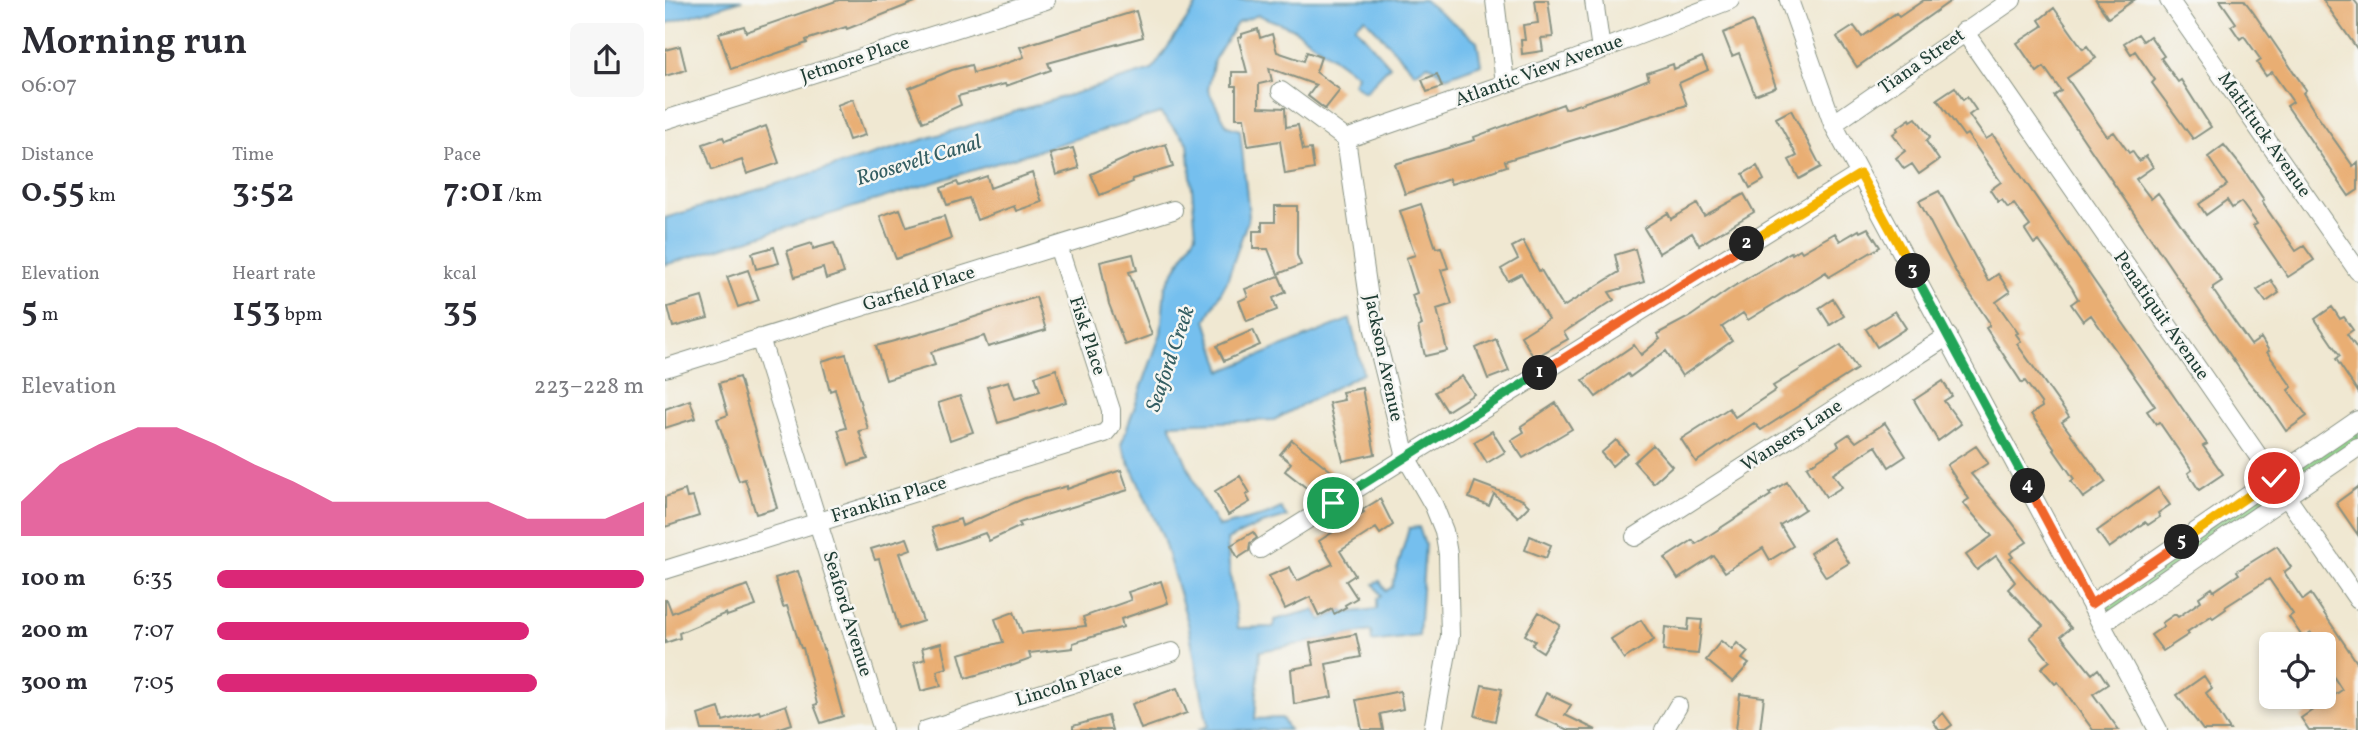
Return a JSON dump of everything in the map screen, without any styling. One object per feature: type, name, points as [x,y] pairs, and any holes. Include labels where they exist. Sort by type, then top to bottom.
[{"type":"street","name":"Jetmore Place","points":[[665,120],[1046,0]]},
{"type":"street","points":[[1495,0],[1506,83]]},
{"type":"street","points":[[1594,0],[1601,50]]},
{"type":"street","name":"Atlantic View Avenue","points":[[1346,139],[1601,50],[1730,0]]},
{"type":"street","points":[[1789,0],[1833,124],[2158,730]]},
{"type":"street","name":"Mattituck Avenue","points":[[2169,0],[2358,271]]},
{"type":"street","name":"Tiana Street","points":[[1833,124],[2006,2]]},
{"type":"street","name":"Penatiquit Avenue","points":[[1964,32],[2358,600]]},
{"type":"street","points":[[1281,91],[1346,139]]},
{"type":"street","name":"Jackson Avenue","points":[[1346,139],[1373,326],[1406,457],[1434,506],[1444,531],[1448,554],[1450,636],[1433,730]]},
{"type":"street","points":[[1260,549],[1860,174]]},
{"type":"street","name":"Garfield Place","points":[[665,368],[1173,210]]},
{"type":"street","name":"Fisk Place","points":[[1058,246],[1111,410],[1111,426]]},
{"type":"street","name":"Wansers Lane","points":[[1635,537],[1948,336]]},
{"type":"street","name":"Seaford Avenue","points":[[760,338],[883,730]]},
{"type":"street","points":[[2091,604],[2358,420]]},
{"type":"street","name":"Franklin Place","points":[[665,570],[1097,436],[1105,433],[1111,426]]},
{"type":"street","points":[[2101,624],[2358,447]]},
{"type":"street","name":"Lincoln Place","points":[[926,730],[1172,652]]},
{"type":"street","points":[[1664,730],[1678,706]]},
{"type":"green space","points":[[2358,424],[2358,444],[2288,492],[2279,479]]},
{"type":"green space","points":[[2272,483],[2281,497],[2103,619],[2095,605]]},
{"type":"water","points":[[665,0],[742,0],[665,24]]},
{"type":"water","points":[[1200,0],[1424,0],[1477,41],[1481,64],[1446,77],[1428,64],[1415,73],[1365,18],[1355,26],[1390,66],[1365,92],[1353,84],[1357,75],[1292,28],[1258,15],[1237,23],[1214,60],[1208,90],[1227,126],[1240,130],[1249,216],[1227,281],[1206,320],[1222,371],[1350,319],[1363,373],[1274,420],[1170,424],[1202,500],[1219,527],[1266,515],[1281,508],[1287,517],[1259,525],[1227,540],[1238,628],[1274,627],[1274,620],[1314,610],[1322,620],[1343,610],[1345,613],[1377,609],[1377,600],[1381,595],[1374,584],[1380,581],[1386,591],[1392,587],[1409,528],[1419,527],[1425,545],[1419,636],[1372,642],[1371,631],[1260,651],[1255,719],[1282,718],[1289,730],[1198,730],[1208,726],[1188,623],[1162,535],[1121,445],[1161,333],[1165,287],[1196,234],[1188,143],[1160,113],[665,265],[665,218],[1152,70]]},
{"type":"building","points":[[839,0],[915,2],[847,29],[846,27],[806,40],[807,43],[731,69],[719,33],[744,26],[746,32]]},
{"type":"building","points":[[1535,0],[1548,0],[1553,37],[1541,38],[1543,51],[1522,54],[1521,40],[1525,40],[1523,25],[1538,23]]},
{"type":"building","points":[[1924,0],[1952,0],[1857,67],[1837,37],[1854,26],[1862,37],[1896,13],[1899,17]]},
{"type":"building","points":[[2096,0],[2134,0],[2108,18]]},
{"type":"building","points":[[2220,0],[2244,0],[2253,12],[2306,90],[2303,93],[2316,114],[2353,166],[2358,162],[2358,190],[2349,196],[2287,106],[2293,102],[2272,72],[2266,76],[2257,63],[2261,60],[2244,36],[2240,39],[2231,26],[2236,23]]},
{"type":"building","points":[[2323,0],[2354,0],[2358,5],[2358,50]]},
{"type":"building","points":[[2054,8],[2083,49],[2087,46],[2096,58],[2067,78],[2107,136],[2114,132],[2129,153],[2132,151],[2139,161],[2146,156],[2153,167],[2136,179],[2151,199],[2158,193],[2222,281],[2213,287],[2213,290],[2234,321],[2251,345],[2261,338],[2269,351],[2267,352],[2292,387],[2288,390],[2307,416],[2286,431],[2268,404],[2247,380],[2054,96],[2061,91],[2044,67],[2037,72],[2017,43],[2043,26],[2039,20]]},
{"type":"building","points":[[1136,11],[1143,37],[1048,63],[1051,70],[1006,86],[1005,84],[958,96],[961,105],[923,122],[909,88],[971,65],[973,73],[993,68],[1024,57],[1020,47]]},
{"type":"building","points":[[1752,21],[1776,87],[1755,95],[1739,53],[1732,56],[1723,33]]},
{"type":"building","points":[[1258,29],[1260,38],[1272,34],[1277,52],[1304,61],[1307,52],[1321,57],[1316,72],[1340,90],[1325,109],[1308,96],[1316,85],[1269,68],[1272,81],[1259,84],[1259,107],[1285,108],[1286,127],[1298,125],[1303,150],[1311,149],[1314,169],[1285,174],[1280,141],[1248,146],[1244,118],[1236,118],[1236,86],[1232,86],[1232,72],[1247,72],[1238,38]]},
{"type":"building","points":[[2138,34],[2143,41],[2150,36],[2164,56],[2161,58],[2178,82],[2181,80],[2211,127],[2193,139],[2152,83],[2155,80],[2135,51],[2131,54],[2124,43]]},
{"type":"building","points":[[680,46],[686,70],[665,76],[665,50]]},
{"type":"building","points":[[1702,57],[1708,70],[1679,83],[1687,105],[1505,161],[1507,166],[1486,173],[1451,184],[1449,179],[1405,194],[1395,164],[1475,140],[1474,137],[1563,104],[1565,109],[1621,90],[1649,79],[1647,73],[1673,64],[1674,69]]},
{"type":"building","points":[[1437,74],[1442,87],[1427,92],[1422,80]]},
{"type":"building","points":[[1955,87],[1963,100],[1967,97],[1976,110],[1969,115],[1986,139],[1993,135],[2207,444],[2203,446],[2223,474],[2199,490],[2188,473],[2192,470],[2159,422],[2156,424],[2147,411],[2155,406],[2091,315],[2083,321],[2071,304],[2078,299],[2039,241],[2034,244],[2025,230],[2030,226],[2014,204],[2008,208],[2002,200],[1998,202],[1990,190],[2001,182],[1967,134],[1964,136],[1937,99]]},
{"type":"building","points":[[853,99],[865,135],[849,140],[837,105]]},
{"type":"building","points":[[1791,110],[1821,167],[1799,179],[1789,160],[1797,156],[1776,118]]},
{"type":"building","points":[[1916,118],[1930,137],[1926,141],[1939,160],[1919,174],[1912,164],[1904,169],[1896,158],[1905,151],[1893,134],[1897,128]]},
{"type":"building","points":[[766,126],[779,163],[747,174],[742,160],[712,170],[703,144],[723,137],[725,141]]},
{"type":"building","points":[[1166,144],[1173,167],[1132,179],[1133,182],[1100,195],[1091,174]]},
{"type":"building","points":[[2224,145],[2241,166],[2296,251],[2304,246],[2314,260],[2288,277],[2253,226],[2257,224],[2241,202],[2232,208],[2227,200],[2206,215],[2199,204],[2227,185],[2208,157]]},
{"type":"building","points":[[1073,148],[1079,168],[1056,175],[1050,154]]},
{"type":"building","points":[[1757,166],[1764,180],[1750,188],[1743,174]]},
{"type":"building","points":[[1032,173],[1042,202],[1016,211],[1014,206],[977,220],[969,198],[947,205],[941,188],[957,182],[959,186],[987,176],[990,188]]},
{"type":"building","points":[[1939,191],[1988,281],[1998,274],[2010,292],[1996,302],[2018,333],[2016,334],[2021,341],[2017,344],[2069,417],[2062,422],[2106,482],[2083,498],[2071,481],[2074,479],[2031,414],[2042,407],[2041,403],[2025,381],[2022,383],[1986,328],[1989,322],[1958,276],[1919,201]]},
{"type":"building","points":[[1744,194],[1754,212],[1699,245],[1692,233],[1659,253],[1644,228],[1668,213],[1671,219],[1697,204],[1704,216]]},
{"type":"building","points":[[1421,204],[1436,248],[1441,247],[1448,268],[1441,270],[1452,304],[1437,309],[1447,351],[1425,356],[1418,327],[1422,325],[1412,295],[1417,293],[1406,258],[1415,255],[1400,211]]},
{"type":"building","points":[[1275,206],[1297,206],[1297,255],[1301,265],[1278,274],[1268,249],[1253,249],[1253,231],[1262,231],[1262,222],[1275,222]]},
{"type":"building","points":[[900,209],[907,227],[944,216],[951,239],[896,259],[880,216]]},
{"type":"building","points":[[1868,228],[1880,247],[1829,277],[1826,272],[1748,320],[1743,313],[1722,327],[1732,341],[1682,376],[1666,351],[1596,397],[1583,380],[1634,345],[1641,355],[1660,339],[1657,334],[1691,316],[1791,252],[1792,254],[1800,249],[1802,252],[1835,233],[1840,241]]},
{"type":"building","points":[[1523,241],[1563,307],[1619,272],[1615,255],[1635,249],[1644,282],[1609,292],[1614,300],[1564,332],[1568,339],[1534,358],[1521,336],[1548,319],[1521,274],[1508,281],[1501,269],[1518,259],[1512,247]]},
{"type":"building","points":[[812,243],[813,249],[834,243],[844,273],[826,279],[823,268],[795,277],[787,251]]},
{"type":"building","points":[[774,247],[779,263],[756,269],[752,253]]},
{"type":"building","points":[[1133,254],[1137,270],[1129,272],[1152,335],[1125,345],[1109,304],[1100,262]]},
{"type":"building","points":[[748,270],[759,300],[738,307],[727,277]]},
{"type":"building","points":[[1279,276],[1286,292],[1273,298],[1277,310],[1247,321],[1239,301],[1248,297],[1245,289]]},
{"type":"building","points":[[2271,280],[2279,293],[2266,302],[2257,290]]},
{"type":"building","points":[[702,297],[708,318],[673,327],[668,307]]},
{"type":"building","points":[[1036,297],[1046,330],[988,347],[984,336],[931,352],[935,365],[886,380],[876,346]]},
{"type":"building","points":[[1833,299],[1844,316],[1830,325],[1819,308]]},
{"type":"building","points":[[2332,307],[2340,319],[2344,317],[2353,330],[2347,334],[2358,350],[2358,392],[2336,359],[2340,356],[2315,319]]},
{"type":"building","points":[[1895,311],[1906,328],[1877,347],[1866,329]]},
{"type":"building","points":[[1253,330],[1260,345],[1224,361],[1217,346]]},
{"type":"building","points":[[1496,339],[1509,371],[1488,379],[1476,348]]},
{"type":"building","points":[[1841,345],[1857,369],[1761,430],[1754,423],[1696,462],[1681,439],[1729,408],[1735,417],[1776,390],[1773,386]]},
{"type":"building","points":[[846,354],[868,429],[859,431],[868,459],[849,465],[838,430],[846,428],[835,389],[830,391],[822,361]]},
{"type":"building","points":[[1056,369],[1066,402],[998,423],[987,387],[1009,381],[1015,399],[1040,391],[1035,376]]},
{"type":"building","points":[[1462,376],[1474,394],[1447,411],[1435,392]]},
{"type":"building","points":[[739,377],[777,508],[756,514],[745,479],[739,481],[717,419],[728,415],[719,383]]},
{"type":"building","points":[[1943,381],[1952,396],[1944,401],[1961,424],[1938,441],[1914,400]]},
{"type":"building","points":[[1362,388],[1375,454],[1343,461],[1329,403],[1344,400],[1342,392]]},
{"type":"building","points":[[960,396],[973,432],[950,440],[938,403]]},
{"type":"building","points":[[690,400],[696,418],[665,428],[665,409]]},
{"type":"building","points":[[1556,403],[1572,429],[1523,458],[1511,440],[1524,432],[1521,426]]},
{"type":"building","points":[[1885,423],[1906,456],[1889,467],[1876,446],[1833,474],[1842,487],[1826,497],[1807,467],[1839,446],[1837,442],[1849,434],[1856,442]]},
{"type":"building","points":[[1492,431],[1505,452],[1487,463],[1474,442]]},
{"type":"building","points":[[1292,440],[1331,471],[1313,493],[1285,471],[1291,463],[1280,454]]},
{"type":"building","points":[[1616,440],[1627,453],[1612,466],[1601,453]]},
{"type":"building","points":[[1653,445],[1672,466],[1653,483],[1634,462]]},
{"type":"building","points":[[1976,446],[1988,463],[1971,474],[2027,542],[2010,553],[2013,557],[2010,559],[2071,628],[2061,636],[2092,674],[2098,669],[2108,684],[2093,694],[2119,730],[2093,730],[2058,682],[2055,684],[2041,668],[2050,661],[2030,637],[2043,626],[2008,589],[2015,582],[1996,556],[1977,570],[1966,555],[1992,536],[1963,503],[1969,499],[1947,465]]},
{"type":"building","points":[[1121,470],[1128,490],[1019,523],[1021,526],[989,541],[985,533],[939,549],[932,528],[960,519],[962,526],[1025,498],[1067,486],[1067,489]]},
{"type":"building","points":[[1240,476],[1250,493],[1246,495],[1250,502],[1228,515],[1215,491]]},
{"type":"building","points":[[1475,482],[1523,500],[1529,506],[1518,517],[1494,494],[1489,506],[1469,498]]},
{"type":"building","points":[[1787,482],[1805,509],[1780,525],[1793,546],[1770,560],[1763,548],[1725,572],[1714,556],[1678,579],[1665,558],[1693,540],[1696,544]]},
{"type":"building","points":[[2358,487],[2358,535],[2336,503]]},
{"type":"building","points":[[2158,488],[2170,505],[2158,513],[2160,517],[2148,525],[2145,522],[2109,548],[2097,531]]},
{"type":"building","points":[[685,490],[687,498],[693,497],[699,516],[665,527],[665,497]]},
{"type":"building","points":[[1380,499],[1393,525],[1380,534],[1376,528],[1340,551],[1355,575],[1346,581],[1357,598],[1334,614],[1332,609],[1319,616],[1310,597],[1285,609],[1269,576],[1290,567],[1297,581],[1333,564],[1319,541]]},
{"type":"building","points":[[1253,532],[1257,538],[1250,543],[1249,551],[1238,558],[1231,545]]},
{"type":"building","points":[[1530,536],[1551,545],[1546,558],[1525,550]]},
{"type":"building","points":[[907,538],[911,549],[900,553],[923,621],[899,629],[879,559],[875,560],[871,549]]},
{"type":"building","points":[[1833,538],[1849,563],[1826,577],[1810,553]]},
{"type":"building","points":[[2277,546],[2291,567],[2284,572],[2303,600],[2311,594],[2358,664],[2358,730],[2309,730],[2301,718],[2314,709],[2336,709],[2336,694],[2342,690],[2336,681],[2336,632],[2299,632],[2289,617],[2293,614],[2269,579],[2225,607],[2226,609],[2213,618],[2211,616],[2187,632],[2189,634],[2163,651],[2151,635],[2164,626],[2162,623],[2175,614],[2178,617],[2201,601],[2199,597],[2212,588],[2214,591],[2239,574],[2237,571]]},
{"type":"building","points":[[798,571],[843,716],[821,723],[814,705],[817,704],[803,648],[787,606],[783,607],[775,578]]},
{"type":"building","points":[[1161,581],[1168,603],[1121,619],[1123,627],[1073,643],[1073,648],[1029,653],[1031,659],[966,678],[959,654],[1003,642],[995,619],[1014,612],[1022,633],[1086,626],[1083,617],[1131,600],[1128,592]]},
{"type":"building","points":[[748,585],[756,606],[727,616],[726,613],[679,633],[680,638],[665,643],[665,600],[672,613],[709,597]]},
{"type":"building","points":[[1539,612],[1560,625],[1543,652],[1532,645],[1535,641],[1525,635]]},
{"type":"building","points":[[1689,619],[1702,620],[1698,654],[1663,651],[1665,627],[1688,630]]},
{"type":"building","points":[[1641,620],[1654,640],[1624,659],[1611,639]]},
{"type":"building","points":[[1356,634],[1361,657],[1326,664],[1332,697],[1294,704],[1291,669],[1314,665],[1310,643]]},
{"type":"building","points":[[1721,641],[1732,650],[1737,643],[1748,652],[1742,659],[1749,664],[1733,682],[1706,660]]},
{"type":"building","points":[[941,643],[947,668],[937,671],[941,686],[921,691],[914,663],[925,659],[922,648]]},
{"type":"building","points":[[2204,676],[2212,688],[2206,693],[2230,730],[2203,730],[2177,695]]},
{"type":"building","points":[[1482,685],[1502,689],[1495,721],[1475,716]]},
{"type":"building","points":[[1177,688],[1187,713],[1141,729],[1132,704]]},
{"type":"building","points":[[1400,691],[1403,709],[1380,714],[1383,730],[1362,730],[1356,700]]},
{"type":"building","points":[[1546,693],[1571,705],[1565,715],[1596,730],[1568,730],[1535,715]]},
{"type":"building","points":[[1740,694],[1764,697],[1760,730],[1736,730]]},
{"type":"building","points":[[786,705],[792,724],[774,730],[702,730],[698,715],[719,708],[723,721],[759,711],[760,714]]},
{"type":"building","points":[[1943,713],[1952,725],[1945,730],[1939,730],[1933,721]]},
{"type":"building","points":[[1108,716],[1112,730],[1073,730],[1073,726]]},
{"type":"route","points":[[1333,503],[1860,174],[2091,604],[2274,478]]},
{"type":"water label","name":"Roosevelt Canal","points":[[919,161]]},
{"type":"water label","name":"Seaford Creek","points":[[1171,359]]}]
